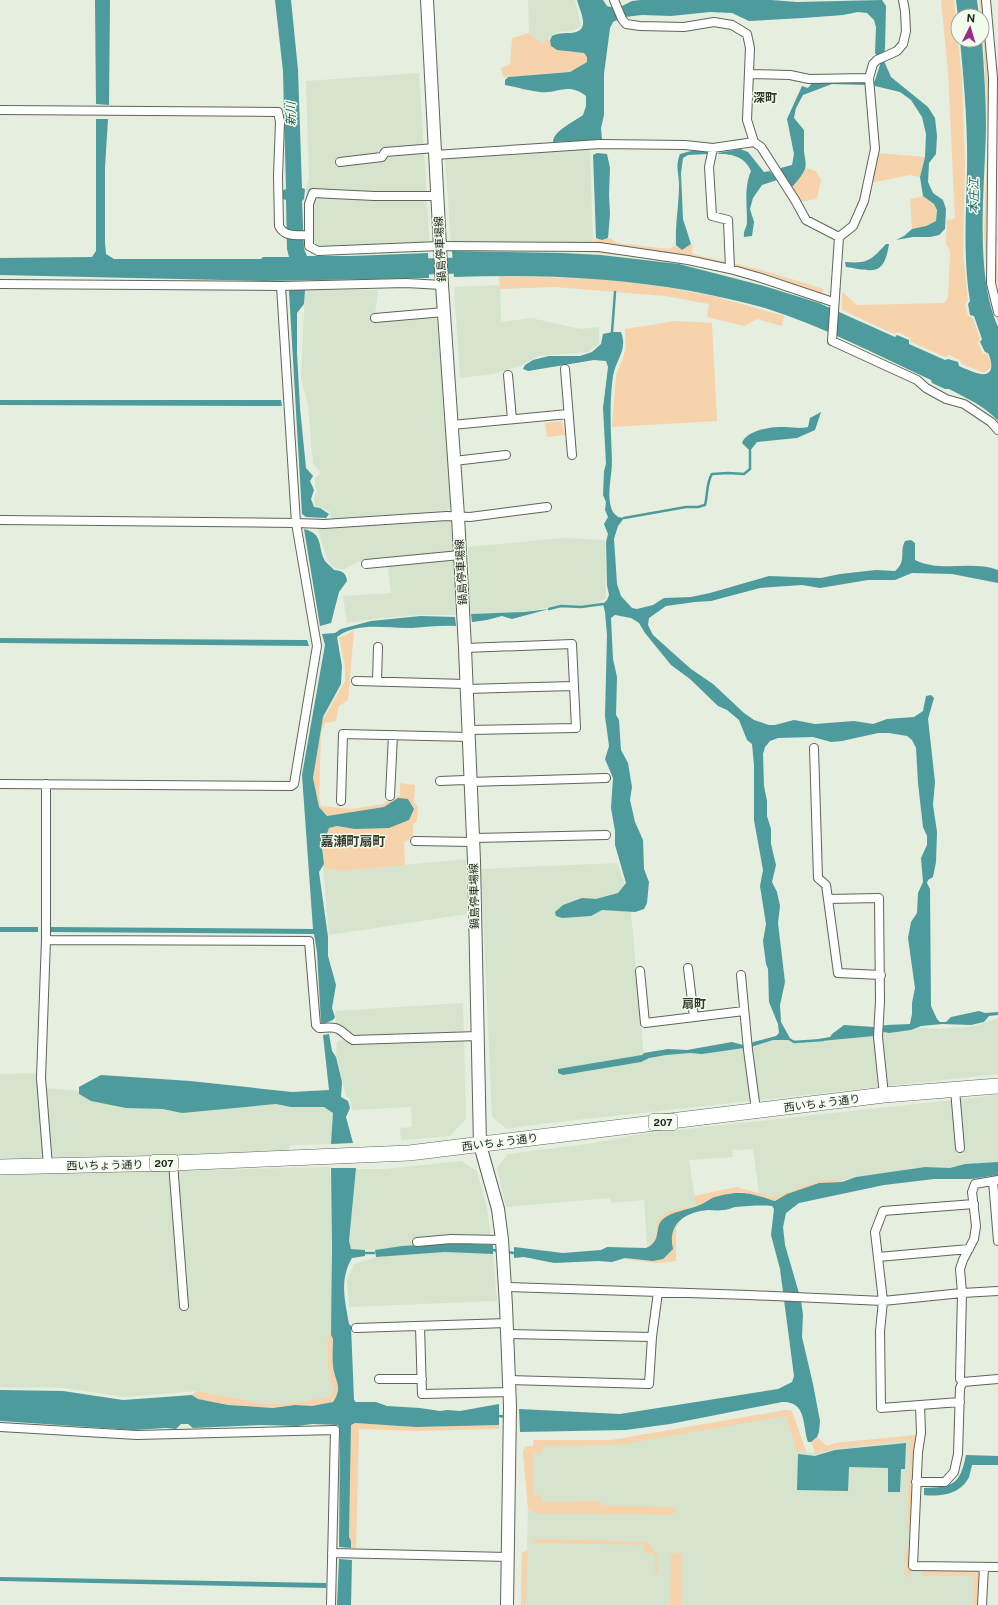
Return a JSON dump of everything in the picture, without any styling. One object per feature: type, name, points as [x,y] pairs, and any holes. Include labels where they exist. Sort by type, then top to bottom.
[{"type":"highway","name":"西いちょう通り","points":[[0,1167],[174,1163],[409,1153],[884,1095],[998,1086]]},
{"type":"main road","name":"鍋島停車場線","points":[[427,0],[442,285],[458,516],[467,686],[473,840],[480,1145],[498,1209],[502,1240],[505,1287],[510,1392],[507,1605]]},
{"type":"street","points":[[903,0],[906,31],[903,44],[897,51],[877,60],[873,64],[869,78],[875,149],[864,201],[853,226],[839,237],[832,342],[917,380],[926,388],[946,400],[964,404],[991,422],[998,430]]},
{"type":"street","points":[[986,0],[993,78],[991,283],[998,312]]},
{"type":"street","points":[[615,3],[622,19],[626,24],[640,26],[684,27],[714,22],[732,25],[747,34],[750,48],[747,120],[754,142],[761,147],[806,220],[839,237]]},
{"type":"street","points":[[749,74],[790,75],[809,79],[869,78]]},
{"type":"street","points":[[0,110],[278,112],[280,122],[278,176],[279,226],[281,231],[286,235],[307,235]]},
{"type":"street","points":[[340,162],[382,157],[386,152],[435,152],[600,144],[685,145],[713,148],[754,142]]},
{"type":"street","points":[[713,148],[709,167],[712,216],[728,220],[730,269]]},
{"type":"street","points":[[438,196],[374,196],[313,193],[308,204],[307,235],[309,246],[318,251],[440,246],[599,247],[688,260],[730,269],[758,276],[834,302]]},
{"type":"street","points":[[0,284],[280,286],[406,283],[442,285]]},
{"type":"street","points":[[0,784],[291,786],[294,784],[317,646],[296,522],[280,286]]},
{"type":"street","points":[[375,318],[444,312]]},
{"type":"street","points":[[565,369],[572,455]]},
{"type":"street","points":[[508,375],[512,419]]},
{"type":"street","points":[[452,424],[568,414]]},
{"type":"street","points":[[454,461],[506,455]]},
{"type":"street","points":[[0,520],[296,522],[324,524],[447,516],[470,517],[547,507]]},
{"type":"street","points":[[366,564],[460,555]]},
{"type":"street","points":[[341,801],[343,734],[393,735],[576,728],[572,644],[465,648]]},
{"type":"street","points":[[377,682],[378,647]]},
{"type":"street","points":[[356,681],[467,686],[574,686]]},
{"type":"street","points":[[390,796],[393,735]]},
{"type":"street","points":[[814,748],[818,878],[826,885],[838,973],[880,975]]},
{"type":"street","points":[[440,781],[465,780],[470,782],[606,778]]},
{"type":"street","points":[[46,784],[46,940],[41,1078],[48,1166]]},
{"type":"street","points":[[415,841],[606,835]]},
{"type":"street","points":[[828,899],[879,898],[880,1023],[878,1037],[884,1095]]},
{"type":"street","points":[[46,940],[309,940],[316,1025],[319,1028],[334,1027],[339,1029],[347,1037],[354,1040],[478,1036]]},
{"type":"street","points":[[688,968],[694,1017]]},
{"type":"street","points":[[640,971],[645,1023],[744,1011]]},
{"type":"street","points":[[741,975],[756,1110]]},
{"type":"street","points":[[955,1090],[960,1148]]},
{"type":"street","points":[[174,1163],[184,1306]]},
{"type":"street","points":[[963,1382],[960,1379],[962,1293],[960,1269],[974,1239],[976,1226],[972,1192],[975,1184],[995,1180],[998,1241]]},
{"type":"street","points":[[960,1402],[881,1408],[880,1332],[883,1301],[875,1232],[883,1211],[974,1204]]},
{"type":"street","points":[[416,1242],[502,1240]]},
{"type":"street","points":[[878,1257],[969,1249]]},
{"type":"street","points":[[505,1287],[883,1301],[998,1291]]},
{"type":"street","points":[[509,1380],[649,1384],[652,1337],[658,1292]]},
{"type":"street","points":[[356,1328],[420,1326],[507,1328],[652,1337]]},
{"type":"street","points":[[420,1326],[422,1394],[510,1392]]},
{"type":"street","points":[[379,1379],[422,1379]]},
{"type":"street","points":[[963,1382],[998,1379]]},
{"type":"street","points":[[916,1482],[945,1482],[954,1472],[958,1454],[960,1388],[963,1382]]},
{"type":"street","points":[[920,1405],[921,1432],[916,1482],[913,1566],[998,1567]]},
{"type":"street","points":[[0,1427],[137,1436],[335,1430],[331,1605]]},
{"type":"street","points":[[332,1553],[508,1557]]},
{"type":"street","points":[[982,1605],[984,1567]]},
{"type":"shaded area","points":[[528,0],[575,0],[581,26],[572,31],[557,32],[542,44],[529,33]]},
{"type":"shaded area","points":[[941,0],[954,0],[955,8],[950,8],[950,48],[959,48],[962,80],[965,167],[963,253],[968,301],[965,305],[968,316],[973,318],[980,339],[978,343],[983,354],[987,354],[990,360],[991,367],[986,372],[981,372],[962,364],[960,360],[949,355],[945,357],[911,342],[910,338],[898,332],[894,334],[842,310],[842,292],[857,305],[944,303],[948,298],[950,251],[946,244],[947,220],[955,219],[948,72]]},
{"type":"shaded area","points":[[979,0],[990,0],[993,30],[996,118],[993,236],[998,236],[996,247],[998,282],[995,283],[998,295],[998,323],[987,285],[984,232],[988,130],[984,48],[990,48],[990,8],[980,8]]},
{"type":"shaded area","points":[[529,33],[542,44],[547,39],[550,40],[551,46],[564,51],[584,53],[587,57],[587,62],[570,72],[503,77],[501,68],[510,64],[512,38]]},
{"type":"shaded area","points":[[419,73],[430,250],[311,254],[307,246],[306,190],[309,179],[306,81]]},
{"type":"shaded area","points":[[590,149],[593,243],[451,244],[445,156]]},
{"type":"shaded area","points":[[877,153],[925,157],[920,177],[909,175],[871,183]]},
{"type":"shaded area","points":[[806,168],[816,171],[821,180],[817,199],[799,202],[792,187]]},
{"type":"shaded area","points":[[923,196],[935,206],[936,221],[926,226],[912,229],[910,199]]},
{"type":"shaded area","points":[[596,238],[602,240],[610,238],[617,243],[669,249],[676,245],[682,250],[693,244],[692,254],[762,270],[824,289],[820,302],[766,284],[712,269],[670,261],[566,250],[451,244],[593,243]]},
{"type":"shaded area","points":[[499,276],[605,279],[665,287],[713,296],[784,316],[782,326],[757,319],[744,326],[707,317],[709,304],[665,296],[554,287],[500,289]]},
{"type":"shaded area","points":[[500,285],[501,322],[531,318],[581,329],[599,327],[599,344],[588,352],[538,356],[520,366],[494,374],[460,378],[454,287]]},
{"type":"shaded area","points":[[305,290],[378,290],[374,321],[437,316],[451,507],[446,511],[332,519],[329,511],[315,506],[314,499],[317,490],[315,486],[315,478],[321,473],[313,464],[308,405],[301,378]]},
{"type":"shaded area","points":[[676,321],[712,323],[717,421],[612,427],[616,376],[626,349],[625,329]]},
{"type":"shaded area","points":[[562,421],[565,435],[547,437],[545,423]]},
{"type":"shaded area","points":[[445,519],[451,520],[456,615],[418,615],[347,623],[343,596],[391,593],[387,560],[358,562],[344,569],[335,568],[328,561],[317,527]]},
{"type":"shaded area","points":[[562,538],[605,540],[606,598],[597,603],[581,606],[561,605],[524,612],[471,614],[468,578],[470,573],[468,547]]},
{"type":"shaded area","points":[[354,631],[348,700],[339,706],[336,721],[325,723],[321,733],[319,798],[321,806],[351,809],[383,804],[400,795],[400,783],[415,785],[414,802],[418,807],[417,821],[413,825],[413,837],[404,842],[405,865],[341,871],[323,868],[322,848],[329,828],[337,826],[355,829],[398,798],[384,807],[327,816],[319,807],[313,778],[323,717],[345,681],[345,666],[339,638]]},
{"type":"shaded area","points":[[466,859],[467,914],[329,935],[323,868],[341,871]]},
{"type":"shaded area","points":[[617,863],[624,882],[631,913],[644,1057],[754,1045],[772,1039],[817,1041],[909,1027],[939,1029],[975,1026],[998,1018],[998,1074],[540,1124],[507,1129],[492,1117],[481,869]]},
{"type":"shaded area","points":[[463,1003],[466,1119],[450,1136],[401,1140],[400,1128],[412,1127],[411,1107],[352,1110],[350,1100],[346,1096],[336,1054],[337,1042],[349,1037],[336,1024],[335,1011]]},
{"type":"shaded area","points":[[38,1073],[45,1088],[72,1090],[105,1099],[278,1100],[336,1107],[331,1144],[290,1145],[289,1152],[0,1159],[0,1074]]},
{"type":"shaded area","points":[[998,1095],[998,1162],[965,1164],[950,1168],[925,1167],[843,1180],[820,1180],[773,1197],[759,1193],[753,1149],[732,1150],[733,1157],[689,1160],[696,1205],[667,1212],[657,1221],[656,1236],[647,1245],[644,1200],[612,1203],[610,1198],[506,1207],[497,1168],[508,1154],[587,1144],[640,1134]]},
{"type":"shaded area","points":[[461,1161],[477,1171],[487,1208],[491,1237],[451,1236],[418,1238],[418,1245],[375,1250],[350,1249],[349,1241],[355,1169],[386,1169]]},
{"type":"shaded area","points":[[330,1167],[332,1296],[331,1335],[327,1335],[328,1367],[333,1392],[329,1398],[313,1399],[303,1402],[267,1404],[196,1391],[125,1397],[65,1388],[0,1387],[0,1175]]},
{"type":"shaded area","points":[[820,1180],[843,1180],[842,1182],[819,1183],[787,1194],[775,1201],[741,1192],[710,1201],[674,1214],[660,1224],[657,1235],[654,1241],[646,1248],[656,1236],[657,1221],[667,1212],[696,1205],[694,1196],[736,1187],[773,1197]]},
{"type":"shaded area","points":[[681,1220],[676,1228],[676,1261],[658,1263],[623,1259],[653,1261],[671,1240],[673,1229]]},
{"type":"shaded area","points":[[445,1252],[493,1254],[497,1301],[349,1307],[347,1281],[354,1264],[376,1257]]},
{"type":"shaded area","points":[[327,1335],[331,1335],[333,1339],[333,1365],[338,1384],[338,1392],[333,1402],[312,1406],[295,1405],[273,1408],[228,1405],[198,1399],[192,1395],[196,1391],[267,1404],[303,1402],[313,1399],[329,1398],[333,1392],[328,1367]]},
{"type":"shaded area","points":[[786,1410],[792,1411],[806,1452],[815,1453],[836,1443],[916,1435],[911,1569],[980,1573],[978,1605],[521,1605],[522,1553],[527,1550],[528,1508],[523,1452],[525,1447],[533,1446],[534,1440],[612,1440]]},
{"type":"shaded area","points":[[786,1410],[792,1411],[806,1451],[797,1452],[786,1416],[617,1445],[543,1446],[542,1453],[534,1453],[533,1495],[541,1495],[541,1502],[600,1501],[603,1505],[675,1507],[675,1513],[671,1515],[533,1513],[528,1508],[523,1452],[525,1447],[533,1446],[534,1440],[612,1440]]},
{"type":"shaded area","points":[[355,1423],[416,1427],[499,1425],[499,1429],[416,1431],[359,1429],[356,1549],[351,1548],[351,1541],[349,1538],[350,1425]]},
{"type":"shaded area","points":[[916,1435],[912,1531],[907,1528],[910,1440],[837,1448],[815,1453],[811,1442],[817,1437],[827,1446],[836,1443]]},
{"type":"shaded area","points":[[535,1539],[647,1542],[658,1556],[658,1573],[655,1573],[655,1556],[652,1553],[644,1553],[644,1545],[533,1543]]},
{"type":"shaded area","points":[[911,1544],[910,1577],[905,1577],[906,1549]]},
{"type":"shaded area","points":[[527,1550],[526,1605],[521,1605],[522,1553]]},
{"type":"shaded area","points":[[673,1553],[680,1553],[682,1555],[681,1605],[670,1605],[671,1555]]},
{"type":"shaded area","points":[[923,1570],[977,1570],[980,1573],[978,1605],[973,1605],[974,1576],[922,1576]]},
{"type":"water","points":[[95,0],[110,0],[109,105],[96,104]]},
{"type":"water","name":"新川","points":[[275,0],[291,0],[298,70],[302,188],[305,189],[304,199],[302,201],[304,249],[307,256],[428,253],[429,278],[264,281],[0,275],[0,258],[92,257],[96,251],[96,119],[108,119],[105,167],[106,254],[114,259],[261,259],[263,257],[289,257],[287,249],[286,200],[283,199],[282,191],[286,189],[283,71]]},
{"type":"water","points":[[577,0],[603,0],[607,6],[614,8],[619,19],[613,22],[610,28],[604,74],[604,115],[601,128],[602,140],[553,142],[560,130],[583,115],[586,106],[586,96],[568,89],[547,92],[531,91],[505,85],[505,80],[508,77],[570,72],[587,62],[587,57],[584,53],[557,50],[551,46],[550,40],[554,35],[577,32],[581,29],[583,20]]},
{"type":"water","points":[[771,0],[797,2],[882,0],[886,6],[884,54],[877,56],[875,53],[876,27],[874,20],[867,13],[858,12],[843,15],[749,21],[732,13],[710,12],[671,16],[642,15],[625,17],[620,7],[632,1]]},
{"type":"water","points":[[956,0],[977,0],[978,8],[957,8]]},
{"type":"water","name":"本庄江","points":[[961,48],[982,48],[986,128],[983,202],[983,256],[991,306],[998,327],[998,421],[975,403],[949,389],[945,389],[932,383],[931,380],[807,323],[756,305],[691,291],[632,282],[544,276],[454,277],[452,251],[601,255],[679,264],[764,286],[819,303],[895,337],[897,335],[909,340],[909,344],[945,360],[948,359],[958,362],[959,366],[970,371],[981,374],[989,373],[991,360],[980,342],[982,339],[974,316],[970,315],[968,304],[970,301],[966,269],[967,138]]},
{"type":"water","points":[[884,61],[891,77],[928,107],[935,118],[937,136],[936,154],[929,163],[928,182],[933,193],[943,200],[946,209],[945,229],[939,235],[896,240],[904,236],[912,229],[926,226],[936,221],[937,210],[934,204],[923,196],[920,177],[925,157],[926,134],[922,117],[911,100],[900,92],[875,86],[874,83],[881,62]]},
{"type":"water","points":[[831,80],[865,80],[867,85],[832,84],[803,95],[796,108],[794,118],[804,130],[806,167],[792,187],[790,187],[777,169],[792,165],[794,154],[787,119],[802,86],[808,88],[812,83]]},
{"type":"water","points":[[740,149],[748,152],[764,172],[770,171],[777,180],[762,185],[753,198],[750,209],[754,222],[752,236],[744,237],[747,222],[747,183],[751,171],[742,159],[718,153]]},
{"type":"water","points":[[691,151],[708,151],[708,154],[688,155],[683,158],[681,173],[683,219],[691,244],[682,250],[676,245],[679,185],[678,162],[680,154]]},
{"type":"water","points":[[597,153],[607,154],[610,168],[610,214],[608,238],[602,240],[596,238],[593,155]]},
{"type":"water","points":[[886,244],[889,244],[887,255],[880,267],[876,269],[863,270],[846,267],[845,262],[859,262],[868,260]]},
{"type":"water","points":[[296,289],[305,290],[304,304],[297,313],[297,353],[300,408],[306,468],[313,476],[310,481],[314,490],[311,499],[314,507],[320,508],[329,514],[326,518],[306,517],[302,514],[289,291]]},
{"type":"water","points":[[621,332],[623,344],[621,354],[614,370],[611,397],[612,467],[609,498],[613,512],[618,517],[624,518],[618,526],[614,539],[617,584],[621,596],[632,608],[637,609],[653,605],[664,598],[691,597],[710,593],[769,576],[821,578],[840,574],[876,570],[895,571],[901,564],[903,545],[905,541],[911,540],[915,543],[915,560],[925,564],[935,566],[977,566],[998,570],[998,583],[952,574],[912,573],[895,580],[868,580],[820,588],[802,585],[760,588],[711,601],[666,606],[649,618],[648,625],[653,635],[691,669],[713,684],[744,713],[754,720],[769,725],[794,720],[815,724],[854,721],[873,724],[887,719],[914,717],[923,711],[926,696],[931,695],[934,698],[928,719],[935,782],[933,805],[937,832],[936,862],[933,877],[928,880],[927,883],[930,889],[931,1006],[940,1022],[946,1022],[951,1017],[979,1011],[985,1013],[998,1012],[998,1015],[989,1016],[984,1022],[971,1025],[942,1024],[921,1026],[911,1030],[889,1033],[884,1032],[874,1036],[821,1041],[819,1039],[830,1037],[844,1025],[874,1027],[910,1024],[915,988],[908,938],[911,922],[917,913],[918,893],[923,882],[921,858],[927,845],[927,836],[923,827],[918,783],[916,748],[912,740],[907,736],[889,733],[878,733],[831,742],[813,737],[778,738],[770,741],[765,747],[763,754],[764,786],[767,801],[767,816],[771,829],[771,844],[776,865],[772,882],[777,892],[780,906],[778,923],[785,982],[780,1005],[781,1022],[791,1040],[773,1040],[751,1047],[702,1054],[690,1053],[666,1055],[649,1058],[641,1062],[563,1075],[558,1073],[558,1069],[642,1055],[644,1053],[668,1049],[687,1050],[732,1042],[750,1045],[753,1042],[776,1036],[779,1033],[778,1024],[769,1002],[768,969],[763,941],[766,924],[760,886],[763,870],[754,820],[754,765],[752,744],[747,740],[739,720],[727,710],[718,706],[690,679],[671,665],[645,633],[639,623],[631,618],[615,615],[611,618],[613,659],[617,677],[616,715],[619,720],[621,750],[628,763],[632,787],[630,800],[635,822],[643,840],[644,869],[649,882],[647,903],[644,909],[635,912],[602,910],[591,916],[562,918],[556,916],[555,912],[563,905],[582,898],[596,899],[618,893],[626,883],[615,845],[615,831],[611,808],[613,778],[605,759],[609,746],[605,716],[607,635],[603,604],[609,595],[607,585],[606,542],[608,534],[604,524],[608,517],[605,510],[606,502],[603,495],[604,471],[606,464],[603,408],[608,367],[606,361],[594,360],[528,371],[523,369],[525,365],[533,360],[549,356],[580,356],[592,352],[601,344],[603,334]]},
{"type":"water","points":[[0,400],[281,400],[282,406],[0,405]]},
{"type":"water","points":[[821,412],[815,430],[797,438],[757,442],[750,451],[742,443],[748,435],[766,428],[808,427],[810,418]]},
{"type":"water","points":[[304,529],[315,534],[319,541],[325,561],[334,570],[344,573],[347,581],[339,592],[331,623],[320,626]]},
{"type":"water","points":[[549,609],[512,619],[502,616],[472,622],[471,614],[524,612]]},
{"type":"water","points":[[421,616],[455,617],[456,626],[412,628],[364,627],[354,629],[337,637],[342,666],[341,684],[323,717],[313,778],[319,807],[327,816],[384,807],[398,798],[408,799],[414,809],[409,820],[389,828],[355,829],[337,826],[329,828],[322,848],[324,864],[319,872],[328,937],[328,956],[336,985],[332,1008],[335,1017],[333,1020],[323,1024],[321,1022],[317,952],[314,934],[50,932],[51,927],[313,929],[302,775],[325,645],[322,634],[335,633],[341,629],[371,621]]},
{"type":"water","points":[[0,638],[307,640],[309,646],[0,643]]},
{"type":"water","points":[[0,927],[38,927],[38,932],[0,932]]},
{"type":"water","points":[[329,1034],[332,1051],[336,1057],[342,1082],[341,1097],[348,1101],[350,1108],[346,1117],[353,1143],[331,1144],[333,1113],[324,1107],[291,1107],[276,1104],[182,1113],[163,1109],[126,1108],[91,1101],[79,1094],[79,1087],[101,1075],[190,1081],[292,1092],[329,1090],[323,1035]]},
{"type":"water","points":[[998,1162],[998,1175],[971,1179],[934,1179],[884,1185],[799,1203],[786,1213],[783,1227],[785,1245],[801,1300],[803,1315],[802,1337],[820,1421],[817,1437],[811,1442],[808,1442],[802,1414],[799,1409],[795,1405],[782,1402],[670,1424],[626,1430],[520,1432],[519,1409],[620,1414],[778,1389],[792,1382],[794,1376],[780,1269],[771,1235],[774,1209],[772,1206],[735,1207],[724,1210],[708,1210],[692,1213],[675,1226],[672,1240],[673,1249],[663,1259],[653,1261],[625,1258],[612,1262],[598,1261],[554,1263],[524,1257],[514,1258],[514,1247],[563,1253],[601,1250],[607,1247],[646,1248],[654,1242],[658,1227],[662,1220],[666,1217],[702,1204],[718,1196],[747,1193],[775,1201],[787,1194],[819,1183],[842,1182],[856,1177],[925,1167],[950,1168],[965,1164]]},
{"type":"water","points":[[331,1168],[356,1168],[349,1241],[351,1249],[365,1250],[365,1256],[352,1258],[345,1274],[344,1282],[346,1307],[349,1324],[351,1326],[354,1400],[356,1402],[376,1402],[387,1406],[440,1411],[460,1411],[499,1404],[499,1425],[416,1427],[355,1423],[351,1425],[349,1537],[351,1541],[351,1548],[339,1547],[340,1430],[338,1425],[262,1425],[193,1428],[188,1424],[181,1424],[176,1429],[166,1428],[133,1430],[0,1421],[0,1390],[63,1391],[123,1400],[192,1395],[198,1399],[228,1405],[273,1408],[295,1405],[312,1406],[333,1402],[338,1392],[338,1384],[334,1371],[333,1339],[331,1335]]},
{"type":"water","points":[[450,1243],[493,1245],[493,1254],[445,1252],[376,1257],[375,1250],[402,1246]]},
{"type":"water","points":[[906,1443],[905,1469],[901,1469],[900,1492],[888,1492],[888,1468],[849,1467],[848,1491],[797,1490],[798,1454],[815,1456],[835,1450]]},
{"type":"water","points":[[966,1455],[998,1456],[998,1465],[972,1465],[969,1477],[956,1491],[944,1495],[924,1495],[924,1488],[942,1487],[954,1482],[961,1473]]},
{"type":"water","points":[[339,1559],[352,1560],[351,1605],[337,1605]]},
{"type":"water","points":[[0,1577],[326,1583],[326,1588],[0,1581]]},
{"type":"waterway","points":[[408,267],[475,265]]},
{"type":"waterway","points":[[612,332],[615,292]]},
{"type":"waterway","points":[[624,518],[705,505],[708,485],[712,474],[744,474],[750,469],[750,451]]},
{"type":"waterway","points":[[549,609],[561,606],[581,607],[603,604]]},
{"type":"waterway","points":[[789,1039],[794,1042],[823,1040]]},
{"type":"waterway","points":[[493,1250],[499,1251]]},
{"type":"waterway","points":[[506,1252],[514,1253]]},
{"type":"waterway","points":[[366,1253],[374,1253]]},
{"type":"waterway","points":[[499,1416],[507,1417]]},
{"type":"district","name":"深町","points":[[765,98]]},
{"type":"district","name":"嘉瀬町扇町","points":[[353,841]]},
{"type":"district","name":"扇町","points":[[694,1004]]}]
